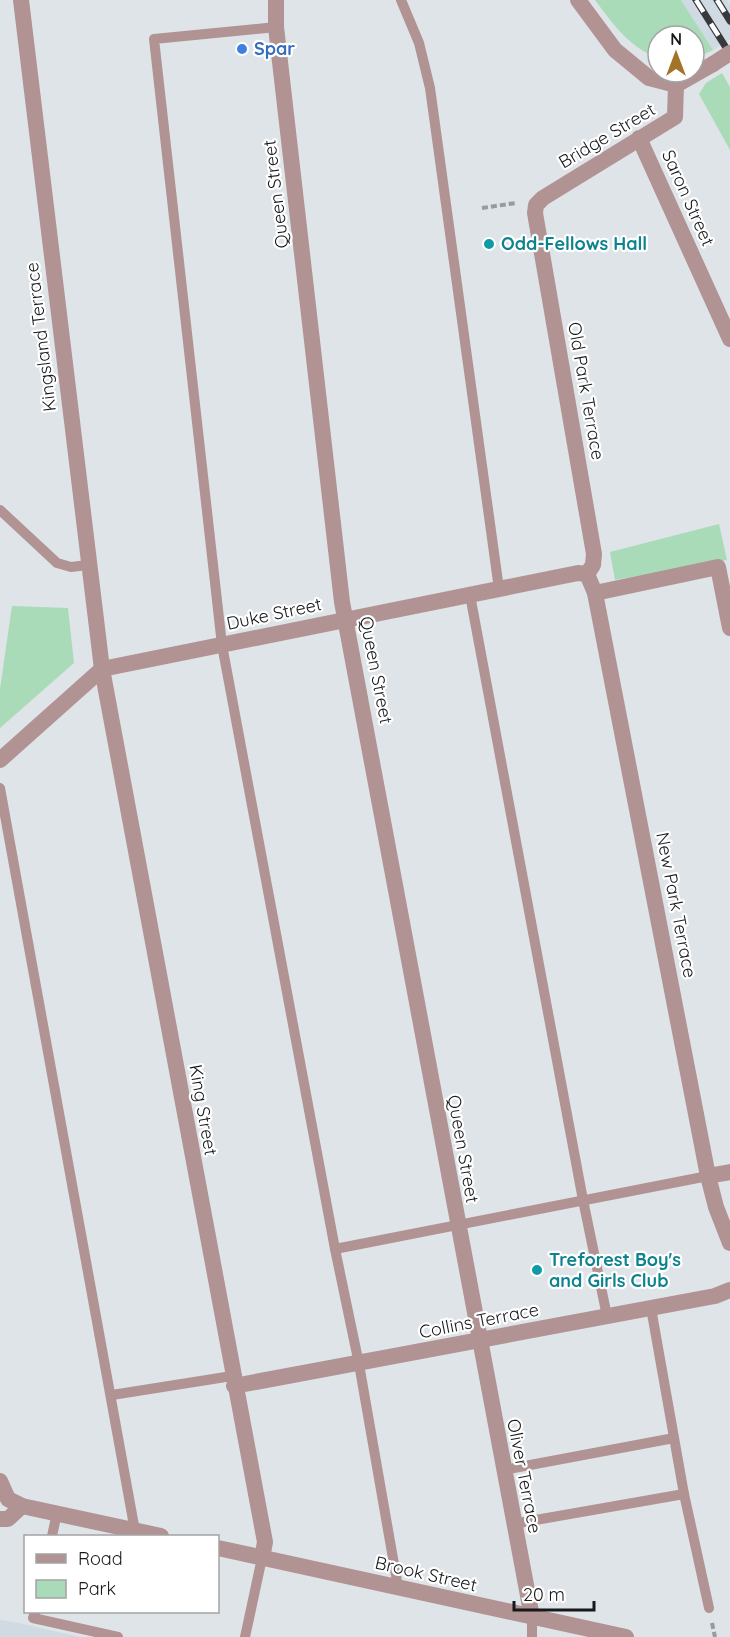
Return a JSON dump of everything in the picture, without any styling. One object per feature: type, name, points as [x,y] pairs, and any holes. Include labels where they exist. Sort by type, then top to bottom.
[{"type":"street","name":"Kingsland Terrace","points":[[21,0],[102,669]]},
{"type":"street","name":"Queen Street","points":[[276,0],[276,27],[346,619],[480,1341]]},
{"type":"street","points":[[578,0],[615,50],[649,78],[676,85],[730,54]]},
{"type":"street","name":"Bridge Street","points":[[535,213],[536,206],[543,198],[675,117],[676,85]]},
{"type":"street","name":"Saron Street","points":[[639,138],[730,339]]},
{"type":"street","name":"Old Park Terrace","points":[[535,213],[594,554],[593,565],[587,574]]},
{"type":"street","points":[[595,593],[718,567],[730,628]]},
{"type":"street","name":"Duke Street","points":[[102,669],[578,573],[587,574]]},
{"type":"street","name":"New Park Terrace","points":[[587,574],[595,593],[708,1176],[716,1207],[730,1243]]},
{"type":"street","points":[[0,760],[102,669]]},
{"type":"street","name":"King Street","points":[[102,669],[233,1381],[265,1542],[262,1558]]},
{"type":"street","points":[[708,1176],[730,1172]]},
{"type":"street","name":"Collins Terrace","points":[[233,1381],[359,1364],[715,1296],[730,1290]]},
{"type":"street","name":"Oliver Terrace","points":[[480,1341],[532,1617]]},
{"type":"street","points":[[0,1481],[8,1499],[22,1506],[156,1535]]},
{"type":"street","points":[[0,1519],[8,1520],[22,1506]]},
{"type":"street","name":"Brook Street","points":[[219,1548],[626,1637]]},
{"type":"lane","points":[[401,0],[420,43],[430,88],[499,589]]},
{"type":"lane","points":[[276,27],[154,39],[222,645],[335,1249],[359,1364],[398,1587]]},
{"type":"lane","points":[[0,510],[57,563],[71,567],[88,566]]},
{"type":"lane","points":[[470,595],[582,1200],[607,1316]]},
{"type":"lane","points":[[0,788],[135,1531]]},
{"type":"lane","points":[[335,1249],[708,1176]]},
{"type":"lane","points":[[651,1308],[684,1494],[709,1608]]},
{"type":"lane","points":[[112,1395],[233,1381]]},
{"type":"lane","points":[[503,1470],[674,1438]]},
{"type":"lane","points":[[513,1524],[684,1494]]},
{"type":"lane","points":[[52,1535],[57,1513]]},
{"type":"lane","points":[[245,1637],[262,1558]]},
{"type":"lane","points":[[34,1613],[33,1618],[118,1637]]},
{"type":"lane","points":[[532,1617],[532,1637]]},
{"type":"path","points":[[482,208],[521,202]]},
{"type":"shaded area","points":[[681,0],[727,0],[730,5],[730,39],[713,50],[706,39],[706,24],[696,24]]},
{"type":"shaded area","points":[[0,1620],[19,1623],[80,1637],[0,1637]]},
{"type":"green space","points":[[595,0],[681,0],[696,24],[646,24],[646,53],[615,26]]},
{"type":"green space","points":[[706,39],[713,50],[706,53]]},
{"type":"green space","points":[[722,73],[730,87],[730,150],[699,94],[706,83]]},
{"type":"green space","points":[[719,524],[727,560],[615,580],[610,552]]},
{"type":"green space","points":[[12,606],[68,608],[74,663],[0,728],[0,689]]},
{"type":"railway","points":[[696,0],[730,54]]},
{"type":"railway","points":[[717,0],[730,21]]},
{"type":"place","name":"Spar","points":[[242,49]]},
{"type":"place","name":"Odd-Fellows Hall","points":[[489,244]]},
{"type":"place","name":"Treforest Boy's and Girls Club","points":[[537,1270]]}]
